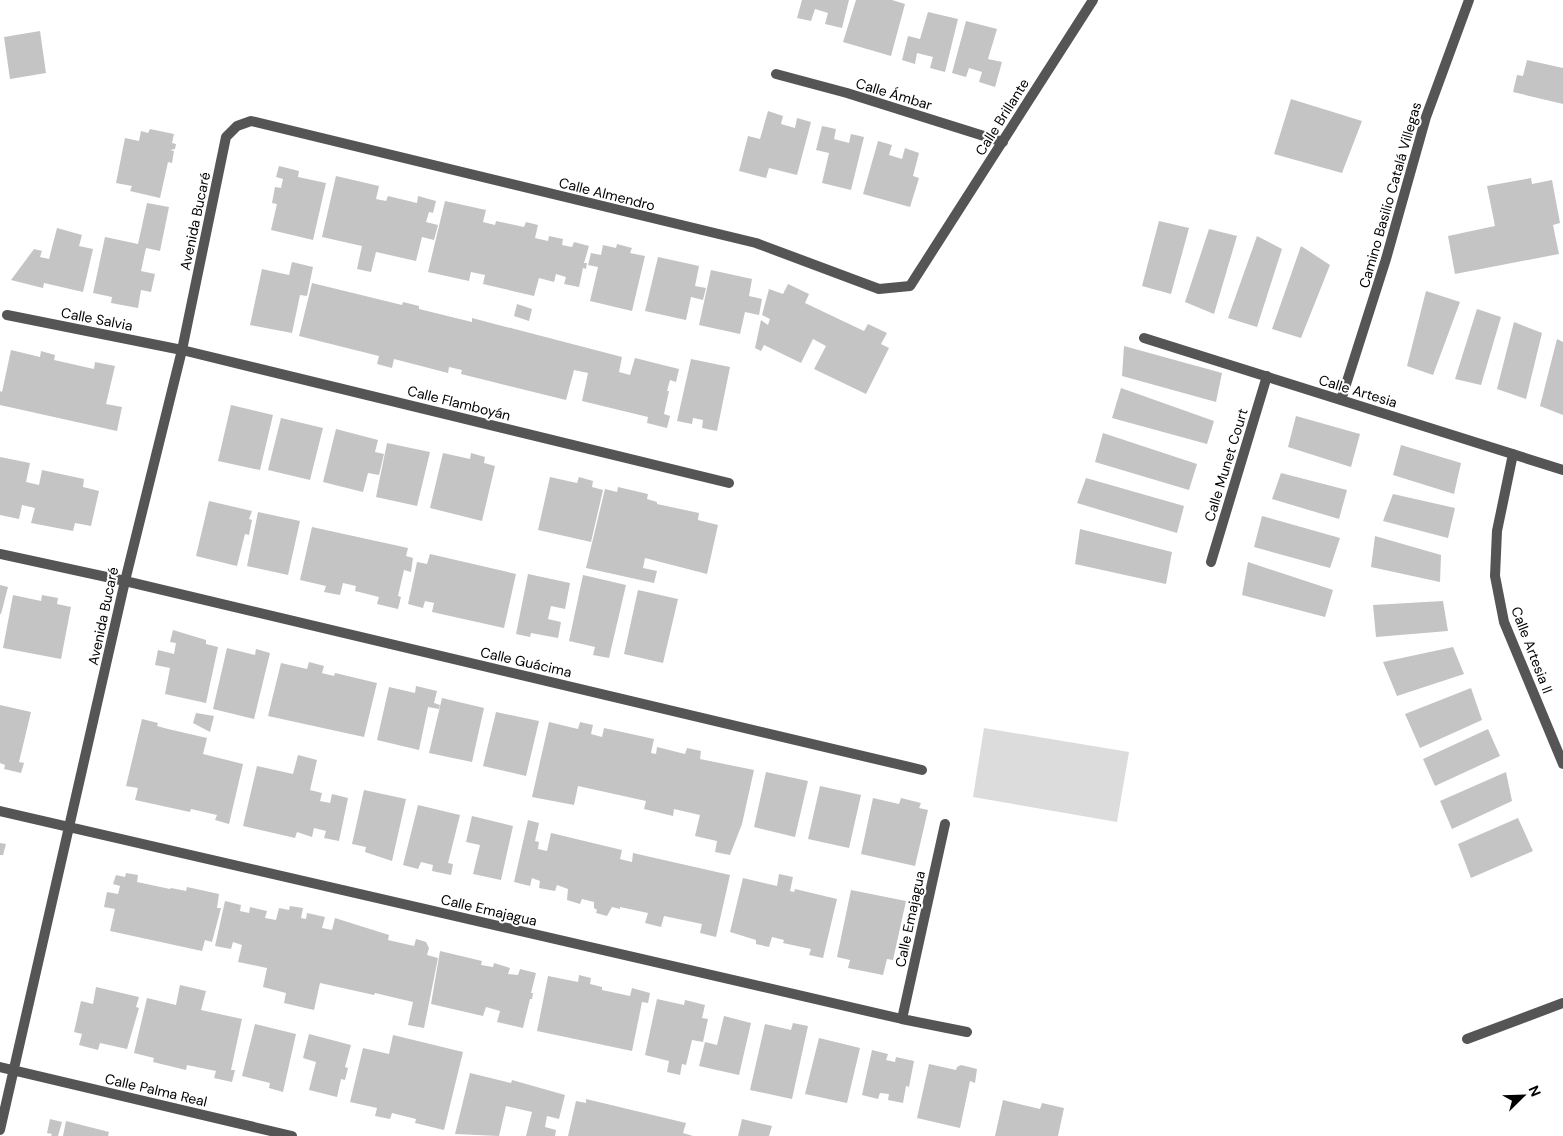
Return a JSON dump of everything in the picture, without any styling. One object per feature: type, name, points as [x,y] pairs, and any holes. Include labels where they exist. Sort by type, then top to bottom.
[{"type":"street","name":"Calle Brillante","points":[[934,249],[1093,0]]},
{"type":"street","name":"Camino Basilio Catalá Villegas","points":[[1340,400],[1386,259],[1426,117],[1469,0]]},
{"type":"street","name":"Calle Ámbar","points":[[776,74],[1003,142]]},
{"type":"street","name":"Calle Almendro","points":[[251,121],[756,243],[879,289],[910,286],[934,249]]},
{"type":"street","name":"Avenida Bucaré","points":[[0,1130],[125,581],[182,350],[226,137],[237,126],[251,121]]},
{"type":"street","name":"Calle Salvia","points":[[7,315],[182,350]]},
{"type":"street","name":"Calle Artesia","points":[[1144,338],[1563,470]]},
{"type":"street","name":"Calle Flamboyán","points":[[182,350],[729,483]]},
{"type":"street","name":"Calle Munet Court","points":[[1211,562],[1267,376]]},
{"type":"street","name":"Calle Artesia II","points":[[1513,454],[1497,530],[1494,576],[1504,622],[1563,764]]},
{"type":"street","name":"Calle Guácima","points":[[0,554],[125,581],[922,770]]},
{"type":"street","name":"Calle Emajagua","points":[[0,811],[902,1019],[967,1032]]},
{"type":"street","name":"Calle Emajagua","points":[[902,1019],[945,824]]},
{"type":"street","points":[[1467,1039],[1563,1002]]},
{"type":"street","name":"Calle Palma Real","points":[[0,1067],[292,1136]]},
{"type":"shaded area","points":[[984,728],[1129,752],[1117,822],[973,797]]},
{"type":"building","points":[[802,0],[849,0],[842,28],[825,24],[828,13],[815,9],[811,21],[797,18]]},
{"type":"building","points":[[856,0],[892,0],[905,4],[891,56],[843,42]]},
{"type":"building","points":[[928,12],[958,19],[945,72],[930,68],[933,57],[917,53],[915,64],[902,60],[908,36],[920,39]]},
{"type":"building","points":[[966,21],[997,29],[988,59],[1002,62],[995,87],[979,82],[982,72],[969,68],[966,77],[952,73]]},
{"type":"building","points":[[40,31],[46,73],[10,79],[4,37]]},
{"type":"building","points":[[1527,60],[1563,68],[1563,104],[1513,92],[1517,75],[1523,76]]},
{"type":"building","points":[[1291,99],[1362,121],[1342,173],[1274,154]]},
{"type":"building","points":[[768,111],[783,116],[781,124],[795,128],[797,118],[811,122],[797,175],[769,168],[766,178],[739,171],[748,136],[760,139]]},
{"type":"building","points":[[822,126],[836,129],[834,139],[849,143],[851,134],[864,137],[851,190],[822,183],[829,153],[816,150]]},
{"type":"building","points":[[150,129],[174,134],[172,143],[176,144],[175,149],[170,150],[174,151],[172,163],[168,162],[160,198],[130,191],[132,186],[116,183],[125,138],[139,141],[141,131],[148,133]]},
{"type":"building","points":[[878,141],[892,145],[889,155],[902,159],[905,148],[919,153],[913,176],[919,178],[910,207],[863,194]]},
{"type":"building","points":[[279,166],[299,171],[298,177],[326,183],[313,240],[271,230],[277,204],[272,203],[275,187],[281,188],[283,179],[276,177]]},
{"type":"building","points":[[336,176],[379,186],[376,199],[386,201],[388,196],[417,203],[418,196],[436,201],[433,213],[429,212],[426,222],[438,225],[434,240],[422,237],[416,261],[376,252],[371,272],[357,269],[362,246],[322,237]]},
{"type":"building","points":[[1531,178],[1532,184],[1552,180],[1560,223],[1553,225],[1559,254],[1455,274],[1448,236],[1495,226],[1487,186]]},
{"type":"building","points":[[445,201],[486,210],[483,222],[495,225],[496,221],[524,227],[526,222],[538,225],[535,238],[548,241],[549,236],[563,239],[562,245],[572,247],[574,242],[589,246],[584,263],[587,263],[586,269],[583,268],[579,287],[564,284],[566,277],[556,274],[554,282],[539,278],[534,296],[483,284],[485,275],[471,272],[469,281],[428,272]]},
{"type":"building","points":[[147,203],[169,207],[160,251],[146,248],[141,271],[155,274],[151,292],[141,290],[138,308],[111,303],[112,297],[93,293],[105,237],[138,244]]},
{"type":"building","points":[[1159,221],[1189,228],[1171,294],[1142,286]]},
{"type":"building","points":[[57,228],[82,235],[79,246],[93,249],[83,292],[44,283],[43,288],[11,280],[34,249],[42,251],[40,257],[49,259]]},
{"type":"building","points":[[1209,229],[1237,236],[1214,314],[1185,302]]},
{"type":"building","points":[[1257,236],[1282,249],[1257,327],[1228,318]]},
{"type":"building","points":[[617,244],[632,248],[630,253],[645,256],[632,311],[590,301],[598,267],[588,265],[591,253],[601,255],[603,245],[616,248]]},
{"type":"building","points":[[1301,246],[1330,265],[1301,338],[1272,329]]},
{"type":"building","points":[[658,257],[699,266],[695,286],[706,288],[703,300],[691,297],[686,320],[645,311]]},
{"type":"building","points":[[292,262],[313,267],[307,296],[300,295],[292,333],[250,325],[262,269],[289,275]]},
{"type":"building","points":[[711,270],[752,279],[749,296],[762,299],[759,315],[745,312],[740,334],[699,325]]},
{"type":"building","points":[[312,283],[402,305],[403,302],[419,306],[419,309],[472,322],[472,318],[622,357],[619,372],[630,375],[635,358],[679,369],[676,382],[670,380],[667,391],[669,391],[664,414],[670,416],[667,428],[647,423],[648,417],[582,401],[588,373],[574,370],[566,400],[461,374],[462,370],[449,367],[448,373],[394,359],[392,368],[377,364],[379,356],[299,336]]},
{"type":"building","points":[[788,284],[809,294],[805,303],[864,331],[868,324],[887,333],[881,344],[889,348],[866,394],[814,369],[826,346],[813,339],[801,363],[764,345],[761,351],[755,348],[761,320],[768,325],[770,319],[762,315],[769,289],[783,294]]},
{"type":"building","points":[[1426,291],[1460,302],[1433,375],[1407,366]]},
{"type":"building","points":[[517,304],[532,309],[529,321],[514,316]]},
{"type":"building","points":[[1477,309],[1501,317],[1481,385],[1455,379]]},
{"type":"building","points":[[1514,322],[1542,333],[1526,399],[1497,389]]},
{"type":"building","points":[[1557,339],[1563,342],[1563,415],[1540,406]]},
{"type":"building","points":[[1124,346],[1222,373],[1216,402],[1122,376]]},
{"type":"building","points":[[11,350],[40,357],[41,351],[55,355],[54,360],[94,369],[95,362],[115,366],[106,404],[122,407],[117,431],[0,405],[0,391],[2,392]]},
{"type":"building","points":[[691,359],[730,367],[717,431],[702,428],[703,420],[693,418],[692,424],[677,421]]},
{"type":"building","points":[[1121,388],[1214,421],[1207,444],[1112,418]]},
{"type":"building","points":[[231,405],[273,415],[260,470],[218,461]]},
{"type":"building","points":[[1296,416],[1360,434],[1351,467],[1288,447]]},
{"type":"building","points":[[281,418],[323,428],[310,480],[268,470]]},
{"type":"building","points":[[336,429],[378,440],[375,452],[384,454],[379,475],[368,473],[363,492],[323,482]]},
{"type":"building","points":[[1103,433],[1197,464],[1189,490],[1095,462]]},
{"type":"building","points":[[387,443],[430,452],[417,506],[376,497]]},
{"type":"building","points":[[1401,445],[1461,463],[1454,494],[1393,475]]},
{"type":"building","points":[[443,453],[470,459],[471,453],[485,457],[484,463],[495,466],[482,521],[430,508]]},
{"type":"building","points":[[0,457],[30,463],[26,482],[39,485],[42,470],[84,479],[83,487],[99,491],[91,526],[75,523],[73,531],[31,523],[35,508],[22,505],[19,519],[0,515]]},
{"type":"building","points":[[1281,473],[1347,490],[1339,519],[1272,499]]},
{"type":"building","points":[[550,477],[577,483],[579,477],[593,481],[592,487],[603,490],[591,542],[538,530]]},
{"type":"building","points":[[1086,478],[1184,506],[1177,533],[1077,503]]},
{"type":"building","points":[[618,487],[648,494],[647,499],[657,502],[657,504],[699,513],[698,520],[718,525],[707,574],[645,558],[643,568],[657,571],[654,583],[586,568],[605,489],[617,492]]},
{"type":"building","points":[[1393,494],[1455,508],[1448,538],[1383,521]]},
{"type":"building","points":[[209,501],[252,511],[249,519],[252,520],[249,535],[245,534],[237,566],[196,556]]},
{"type":"building","points":[[258,512],[300,521],[288,575],[247,566]]},
{"type":"building","points":[[1262,516],[1340,538],[1330,568],[1254,547]]},
{"type":"building","points":[[312,527],[408,548],[406,556],[413,558],[411,572],[404,570],[398,596],[401,597],[398,609],[377,604],[379,597],[355,591],[356,586],[343,583],[340,595],[324,592],[326,586],[300,580]]},
{"type":"building","points":[[1080,529],[1172,552],[1166,584],[1075,564]]},
{"type":"building","points":[[1375,536],[1441,555],[1440,582],[1371,567]]},
{"type":"building","points":[[430,554],[516,574],[504,628],[432,612],[434,603],[425,601],[423,608],[408,604],[417,562],[427,564]]},
{"type":"building","points":[[1248,562],[1333,590],[1325,617],[1242,595]]},
{"type":"building","points":[[528,574],[570,583],[565,609],[551,606],[548,619],[561,622],[558,638],[531,633],[530,637],[516,634]]},
{"type":"building","points":[[583,575],[626,585],[609,658],[593,655],[595,647],[569,641]]},
{"type":"building","points":[[0,585],[8,587],[1,614],[0,614]]},
{"type":"building","points":[[638,590],[678,599],[663,663],[624,654]]},
{"type":"building","points":[[13,595],[41,601],[42,595],[58,598],[57,604],[71,607],[61,659],[3,648]]},
{"type":"building","points":[[1443,601],[1448,631],[1376,637],[1373,605]]},
{"type":"building","points":[[173,630],[206,640],[206,644],[218,647],[206,703],[165,694],[170,668],[155,665],[158,650],[174,654],[176,643],[170,642]]},
{"type":"building","points":[[1453,647],[1464,674],[1397,696],[1383,662]]},
{"type":"building","points":[[227,648],[255,655],[256,649],[270,653],[254,719],[213,709]]},
{"type":"building","points":[[309,662],[324,666],[322,673],[334,676],[335,673],[377,683],[364,737],[268,716],[281,663],[307,669]]},
{"type":"building","points":[[416,686],[437,691],[434,703],[440,705],[439,709],[428,707],[419,750],[377,740],[389,687],[415,693]]},
{"type":"building","points":[[1471,688],[1482,720],[1420,748],[1405,714]]},
{"type":"building","points":[[442,698],[484,708],[472,762],[429,753]]},
{"type":"building","points":[[0,705],[31,712],[19,762],[24,763],[21,773],[4,769],[5,765],[0,763]]},
{"type":"building","points":[[496,712],[539,721],[526,776],[483,766]]},
{"type":"building","points":[[196,713],[214,716],[210,732],[193,723]]},
{"type":"building","points":[[142,719],[158,723],[157,726],[207,738],[203,754],[243,764],[229,824],[215,820],[217,815],[191,809],[190,812],[135,800],[138,788],[126,786]]},
{"type":"building","points":[[549,722],[578,729],[580,722],[593,725],[591,734],[602,737],[604,728],[654,739],[651,753],[656,754],[657,747],[685,754],[687,748],[701,751],[700,759],[754,770],[742,824],[730,855],[715,852],[717,841],[695,836],[700,815],[674,809],[673,816],[644,809],[646,801],[578,786],[574,805],[532,797]]},
{"type":"building","points":[[1488,729],[1500,756],[1435,786],[1423,759]]},
{"type":"building","points":[[298,755],[317,760],[310,790],[322,793],[320,801],[330,803],[332,794],[348,798],[339,841],[324,838],[326,831],[314,828],[312,837],[297,832],[295,838],[243,826],[257,766],[293,774]]},
{"type":"building","points":[[766,772],[808,781],[795,837],[754,827]]},
{"type":"building","points":[[1506,772],[1512,801],[1452,829],[1440,801]]},
{"type":"building","points":[[820,786],[861,795],[849,848],[808,839]]},
{"type":"building","points":[[364,790],[406,799],[392,861],[365,852],[366,847],[352,844]]},
{"type":"building","points":[[873,798],[899,804],[901,798],[921,803],[919,808],[928,810],[915,866],[861,854]]},
{"type":"building","points":[[418,805],[460,815],[448,863],[453,864],[451,875],[432,871],[433,865],[421,862],[418,869],[403,865]]},
{"type":"building","points":[[472,816],[513,826],[501,880],[473,874],[480,845],[466,842]]},
{"type":"building","points":[[1518,818],[1533,851],[1471,878],[1458,844]]},
{"type":"building","points":[[528,820],[539,823],[535,841],[539,842],[538,849],[547,851],[551,833],[622,850],[620,859],[632,862],[633,853],[730,875],[716,937],[700,933],[702,924],[664,916],[661,927],[645,923],[648,913],[620,907],[620,909],[612,907],[607,916],[596,913],[597,910],[594,908],[594,902],[582,899],[580,904],[567,900],[568,889],[557,885],[555,891],[539,888],[540,881],[532,878],[530,886],[514,882]]},
{"type":"building","points":[[0,843],[6,844],[3,855],[0,855]]},
{"type":"building","points":[[126,873],[138,875],[137,882],[186,891],[187,887],[219,894],[217,908],[221,908],[212,942],[205,940],[202,951],[110,931],[115,909],[104,907],[107,892],[118,894],[120,886],[113,884],[116,875],[125,877]]},
{"type":"building","points":[[779,874],[793,877],[790,891],[794,892],[795,889],[837,899],[823,958],[809,955],[811,949],[783,943],[784,940],[772,937],[769,947],[756,944],[756,940],[730,932],[743,878],[777,886]]},
{"type":"building","points":[[851,890],[906,901],[893,960],[887,959],[883,975],[848,968],[850,960],[837,957]]},
{"type":"building","points":[[225,901],[241,905],[240,911],[249,913],[250,907],[267,911],[265,918],[276,920],[279,908],[289,910],[290,906],[303,908],[301,918],[306,919],[307,913],[325,917],[322,928],[332,930],[335,918],[389,935],[388,940],[414,946],[416,939],[426,942],[429,948],[427,955],[438,958],[424,1028],[408,1025],[413,1002],[320,983],[314,1010],[284,1003],[286,993],[263,987],[267,968],[238,962],[242,945],[233,942],[231,949],[215,946]]},
{"type":"building","points":[[440,951],[482,961],[481,965],[493,967],[494,963],[510,968],[508,974],[518,975],[520,969],[536,973],[531,993],[533,993],[532,999],[530,999],[523,1028],[497,1022],[500,1011],[486,1007],[483,1016],[431,1004]]},
{"type":"building","points":[[579,975],[591,978],[590,984],[602,987],[602,990],[630,996],[632,988],[650,993],[648,1003],[642,1002],[632,1051],[537,1031],[548,976],[578,982]]},
{"type":"building","points":[[180,985],[206,991],[201,1010],[242,1019],[231,1070],[235,1070],[232,1082],[214,1078],[216,1071],[187,1065],[186,1070],[153,1062],[154,1058],[134,1053],[147,998],[176,1005]]},
{"type":"building","points":[[96,987],[139,997],[136,1007],[139,1008],[127,1049],[100,1043],[98,1050],[79,1045],[82,1034],[74,1032],[81,1001],[93,1004]]},
{"type":"building","points":[[657,999],[684,1005],[685,1000],[705,1005],[702,1018],[708,1019],[703,1042],[692,1040],[686,1065],[682,1064],[680,1075],[667,1072],[669,1061],[645,1055]]},
{"type":"building","points":[[724,1016],[751,1023],[739,1075],[699,1066],[705,1042],[717,1045]]},
{"type":"building","points":[[793,1023],[808,1026],[792,1099],[750,1090],[765,1024],[791,1030]]},
{"type":"building","points":[[255,1024],[296,1034],[283,1092],[269,1088],[270,1083],[242,1076]]},
{"type":"building","points":[[309,1034],[351,1045],[345,1067],[348,1068],[345,1080],[341,1079],[337,1097],[309,1090],[316,1062],[303,1058]]},
{"type":"building","points":[[393,1035],[463,1052],[444,1130],[415,1123],[416,1119],[392,1113],[390,1119],[375,1116],[377,1108],[350,1102],[363,1048],[389,1054]]},
{"type":"building","points":[[819,1038],[860,1048],[847,1103],[805,1094]]},
{"type":"building","points":[[872,1050],[888,1054],[886,1060],[895,1062],[896,1057],[914,1061],[909,1087],[906,1086],[903,1103],[888,1100],[889,1094],[880,1093],[878,1099],[862,1095]]},
{"type":"building","points":[[929,1064],[956,1070],[961,1065],[977,1069],[975,1083],[970,1081],[960,1128],[917,1118]]},
{"type":"building","points":[[470,1073],[511,1083],[512,1080],[565,1095],[559,1119],[547,1116],[545,1127],[556,1130],[555,1136],[526,1136],[532,1112],[506,1106],[499,1136],[455,1134]]},
{"type":"building","points":[[586,1099],[686,1123],[683,1133],[693,1136],[568,1136],[576,1101],[586,1103]]},
{"type":"building","points":[[1003,1100],[1040,1109],[1042,1103],[1064,1108],[1058,1136],[995,1136]]},
{"type":"building","points":[[50,1119],[62,1122],[58,1136],[51,1136],[52,1134],[47,1133]]},
{"type":"building","points":[[742,1119],[772,1126],[769,1136],[738,1136]]},
{"type":"building","points":[[66,1121],[109,1132],[108,1136],[63,1136]]}]
